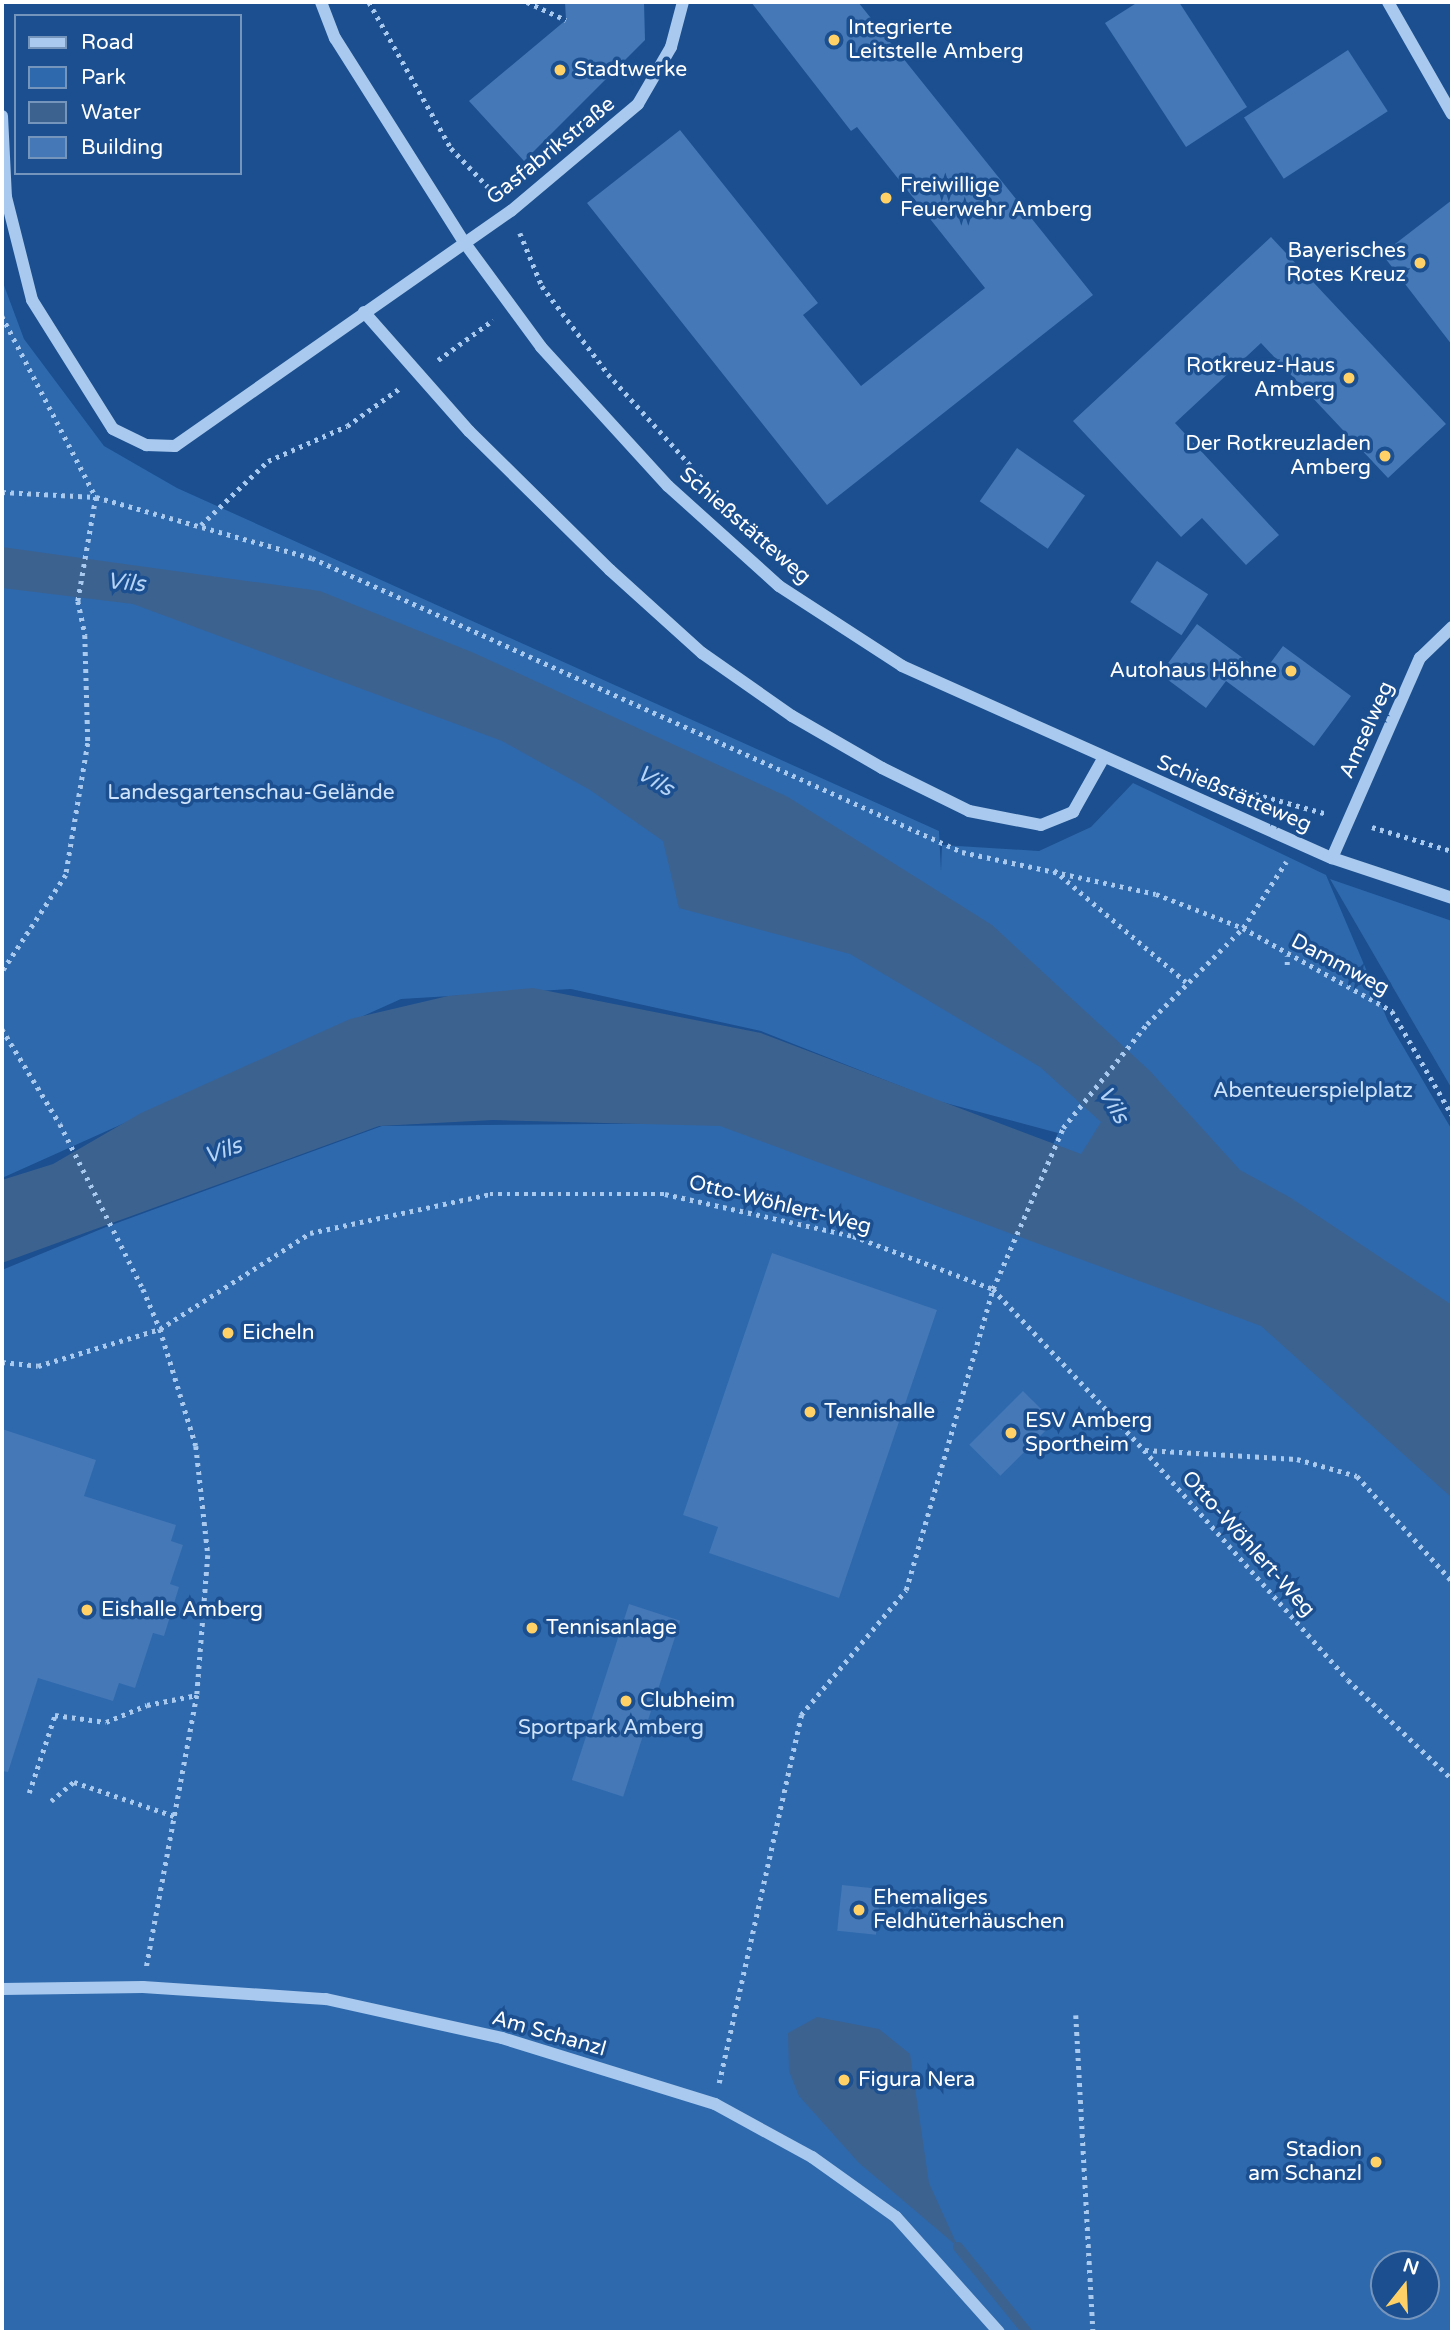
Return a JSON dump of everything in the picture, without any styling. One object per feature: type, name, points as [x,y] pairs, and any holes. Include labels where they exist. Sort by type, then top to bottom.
[{"type":"street","name":"Schießstätteweg","points":[[321,2],[335,38],[464,242],[541,347],[668,486],[779,586],[902,666],[1332,858],[1452,898]]},
{"type":"street","name":"Gasfabrikstraße","points":[[2,116],[6,197],[32,300],[113,429],[146,445],[175,446],[511,211],[638,104],[671,47],[683,2]]},
{"type":"street","points":[[1388,2],[1452,114]]},
{"type":"street","points":[[364,312],[536,500],[702,653],[792,716],[882,768],[969,811],[1041,825],[1073,812],[1104,757]]},
{"type":"street","name":"Amselweg","points":[[1332,858],[1420,658],[1452,626]]},
{"type":"street","name":"Am Schanzl","points":[[2,1989],[144,1987],[326,1999],[502,2038],[715,2104],[813,2157],[896,2217],[999,2332]]},
{"type":"path","points":[[369,2],[451,148],[511,211],[542,286],[608,374],[716,493]]},
{"type":"path","points":[[527,2],[566,20]]},
{"type":"path","points":[[201,525],[268,461],[347,426],[542,286]]},
{"type":"path","points":[[2,316],[96,497],[88,529],[78,601],[85,635],[88,743],[66,875],[2,972]]},
{"type":"path","name":"Dammweg","points":[[2,492],[96,497],[312,558],[962,852],[1156,894],[1244,928],[1287,956],[1392,1011],[1452,1115]]},
{"type":"path","points":[[1244,790],[1452,850]]},
{"type":"path","points":[[715,2104],[801,1715],[906,1590],[993,1289],[1007,1263],[1063,1128],[1147,1024],[1244,928],[1298,842]]},
{"type":"path","points":[[1053,870],[1187,982]]},
{"type":"path","points":[[1287,956],[1287,965]]},
{"type":"path","points":[[2,1028],[60,1124],[143,1289],[160,1329],[196,1446],[208,1555],[197,1695],[144,1987]]},
{"type":"path","name":"Otto-Wöhlert-Weg","points":[[2,1363],[38,1366],[160,1329],[310,1233],[490,1194],[665,1194],[853,1236],[993,1289],[1144,1450],[1348,1680],[1452,1779]]},
{"type":"path","points":[[1144,1450],[1297,1459],[1357,1476],[1452,1581]]},
{"type":"path","points":[[29,1793],[55,1715],[106,1722],[147,1705],[197,1695]]},
{"type":"path","points":[[51,1801],[74,1783],[174,1816]]},
{"type":"path","points":[[1076,2015],[1093,2332]]},
{"type":"green space","name":"Sportpark Amberg","points":[[2,280],[24,339],[104,446],[177,488],[939,831],[941,871],[942,845],[1039,851],[1091,827],[1133,783],[1326,875],[1388,1021],[1452,1130],[1452,2332],[2,2332],[2,1270],[106,1227],[382,1126],[716,1123],[1016,1232],[1058,1133],[938,1101],[761,1031],[571,989],[401,999],[2,1178]]},
{"type":"green space","points":[[1330,879],[1452,921],[1452,1089]]},
{"type":"water","name":"Vils","points":[[2,547],[320,591],[474,653],[788,797],[992,925],[1150,1071],[1240,1170],[1291,1198],[1452,1305],[1452,1498],[1261,1326],[720,1126],[493,1120],[379,1126],[2,1263],[2,1180],[53,1164],[141,1113],[350,1019],[448,996],[533,988],[761,1033],[1081,1154],[1101,1122],[1040,1067],[850,954],[679,908],[663,841],[590,790],[502,741],[133,604],[2,588]]},
{"type":"water","points":[[817,2017],[879,2029],[910,2054],[929,2183],[958,2247],[859,2163],[799,2096],[789,2071],[788,2033]]},
{"type":"building","name":"Stadtwerke","points":[[565,2],[644,2],[645,40],[524,161],[469,101],[566,20]]},
{"type":"building","points":[[751,2],[858,2],[1093,295],[827,505],[587,203],[680,130],[818,303],[803,315],[861,386],[985,288],[857,127],[851,131]]},
{"type":"building","points":[[1138,2],[1179,2],[1247,107],[1186,147],[1105,23]]},
{"type":"building","points":[[1348,50],[1388,111],[1284,179],[1244,118]]},
{"type":"building","name":"Bayerisches Rotes Kreuz","points":[[1452,200],[1452,345],[1382,254]]},
{"type":"building","name":"Rotkreuz-Haus Amberg","points":[[1271,237],[1446,424],[1388,478],[1261,343],[1175,423],[1279,535],[1246,565],[1202,518],[1181,537],[1073,421]]},
{"type":"building","points":[[1017,448],[1085,496],[1048,549],[980,501]]},
{"type":"building","points":[[1157,561],[1208,594],[1181,635],[1130,602]]},
{"type":"building","points":[[1197,624],[1263,673],[1283,646],[1351,696],[1314,746],[1226,681],[1206,708],[1160,674]]},
{"type":"building","name":"Tennishalle","points":[[772,1253],[937,1310],[839,1598],[709,1553],[718,1527],[683,1515]]},
{"type":"building","name":"ESV Amberg Sportheim","points":[[1023,1391],[1054,1422],[1000,1476],[969,1445]]},
{"type":"building","name":"Eishalle Amberg","points":[[2,1429],[96,1460],[84,1496],[176,1525],[171,1541],[183,1545],[170,1584],[179,1587],[164,1636],[153,1633],[135,1688],[119,1683],[113,1701],[38,1678],[8,1772],[2,1771]]},
{"type":"building","name":"Clubheim","points":[[629,1604],[680,1621],[623,1797],[572,1780]]},
{"type":"building","name":"Ehemaliges Feldhüterhäuschen","points":[[842,1885],[881,1889],[876,1935],[837,1931]]},
{"type":"waterway","points":[[958,2247],[1027,2332]]},
{"type":"place","name":"Integrierte Leitstelle Amberg","points":[[834,40]]},
{"type":"place","name":"Stadtwerke","points":[[560,70]]},
{"type":"place","name":"Freiwillige Feuerwehr Amberg","points":[[886,198]]},
{"type":"place","name":"Bayerisches Rotes Kreuz","points":[[1420,263]]},
{"type":"place","name":"Rotkreuz-Haus Amberg","points":[[1349,378]]},
{"type":"place","name":"Der Rotkreuzladen Amberg","points":[[1385,456]]},
{"type":"place","name":"Autohaus Höhne","points":[[1291,671]]},
{"type":"place","name":"Eicheln","points":[[228,1333]]},
{"type":"place","name":"Tennishalle","points":[[810,1412]]},
{"type":"place","name":"ESV Amberg Sportheim","points":[[1011,1433]]},
{"type":"place","name":"Eishalle Amberg","points":[[87,1610]]},
{"type":"place","name":"Tennisanlage","points":[[532,1628]]},
{"type":"place","name":"Clubheim","points":[[626,1701]]},
{"type":"place","name":"Ehemaliges Feldhüterhäuschen","points":[[859,1910]]},
{"type":"place","name":"Figura Nera","points":[[844,2080]]},
{"type":"place","name":"Stadion am Schanzl","points":[[1376,2162]]},
{"type":"park label","name":"Landesgartenschau-Gelände","points":[[251,793]]},
{"type":"park label","name":"Abenteuerspielplatz","points":[[1313,1091]]}]
